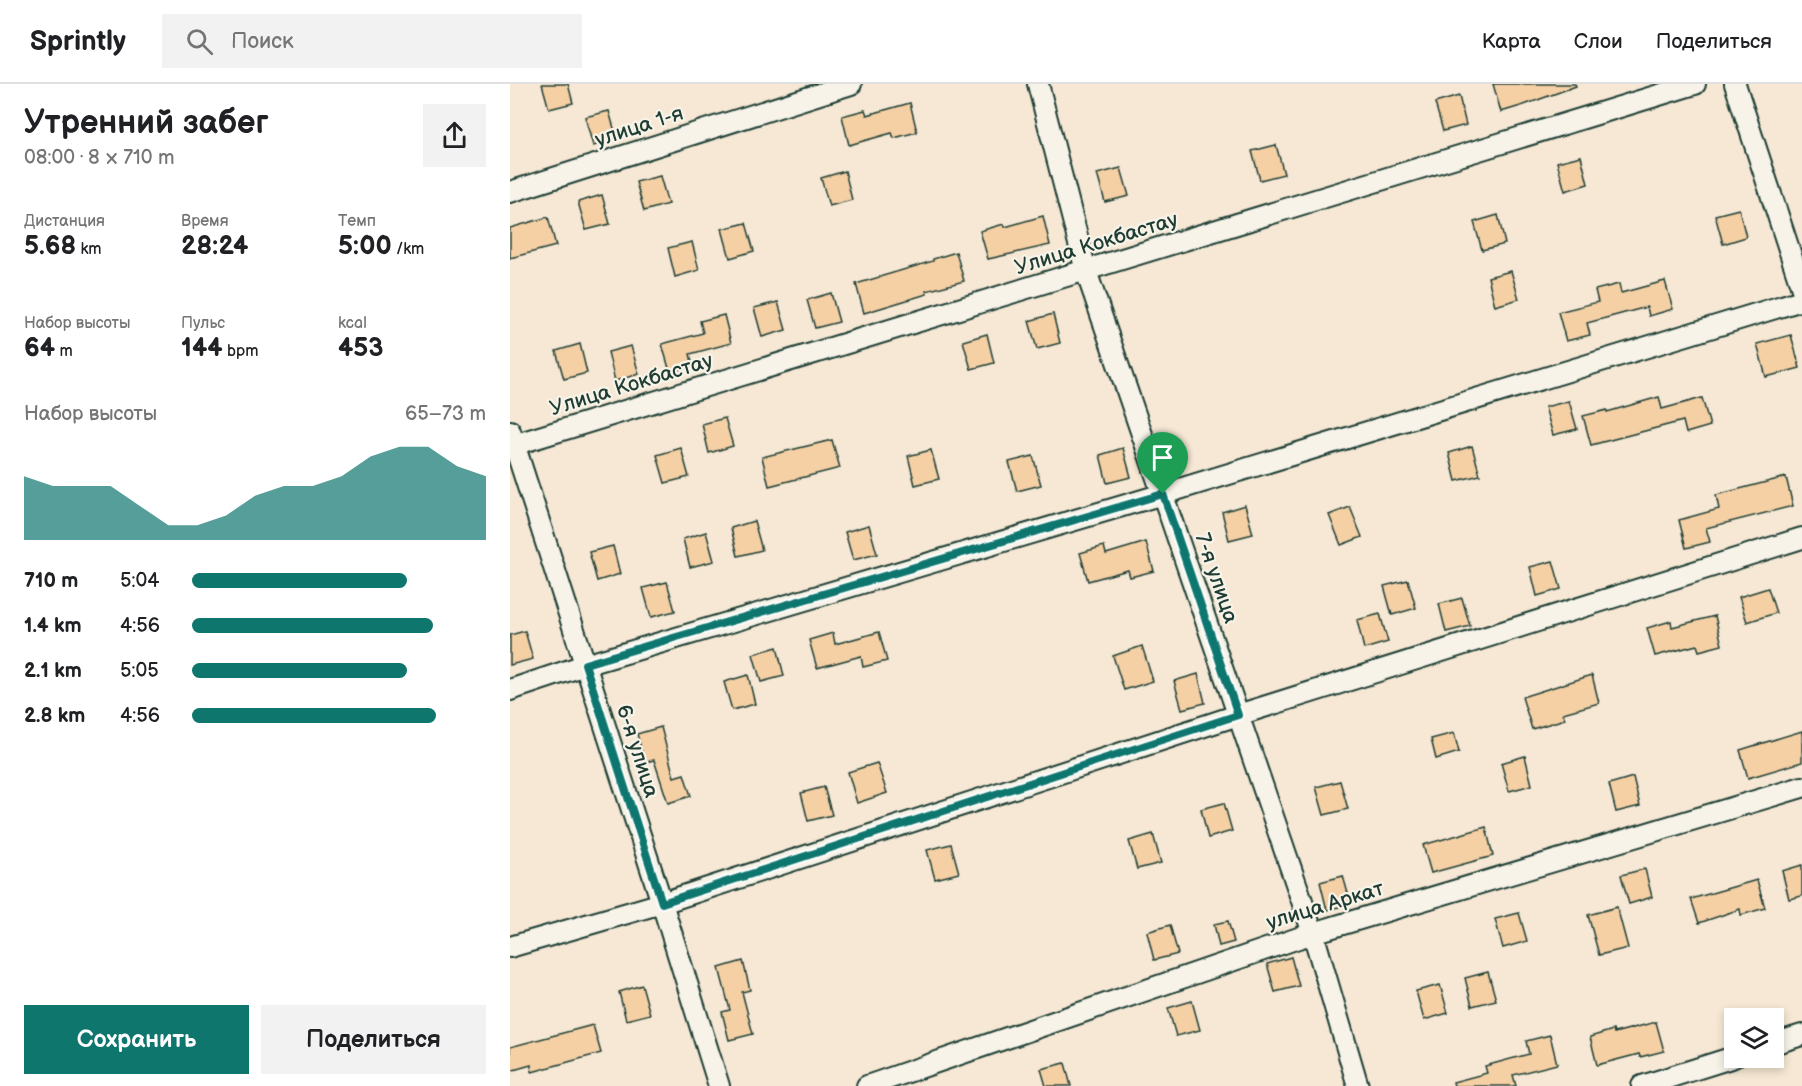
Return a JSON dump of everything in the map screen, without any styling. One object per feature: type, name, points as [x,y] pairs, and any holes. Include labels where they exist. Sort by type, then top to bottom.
[{"type":"street","name":"улица 1-я","points":[[510,192],[851,84]]},
{"type":"street","name":"7-я улица","points":[[1038,84],[1086,271],[1313,933],[1358,1086]]},
{"type":"street","name":"Улица Кокбастау","points":[[511,440],[1086,271],[1695,84]]},
{"type":"street","points":[[1736,84],[1802,289]]},
{"type":"street","points":[[510,690],[585,664],[1163,494],[1802,300]]},
{"type":"street","name":"6-я улица","points":[[511,440],[662,903],[719,1086]]},
{"type":"street","points":[[510,947],[662,903],[1238,715],[1802,538]]},
{"type":"street","name":"улица Аркат","points":[[867,1086],[1313,933],[1802,788]]},
{"type":"street","points":[[1784,1041],[1802,1035]]},
{"type":"street","points":[[1642,1086],[1724,1060]]},
{"type":"building","points":[[542,84],[568,84],[573,103],[549,109]]},
{"type":"building","points":[[1493,84],[1575,84],[1576,86],[1501,112]]},
{"type":"building","points":[[1459,96],[1466,125],[1443,131],[1435,103]]},
{"type":"building","points":[[910,103],[917,132],[894,138],[892,133],[849,145],[842,116],[865,110],[867,115]]},
{"type":"building","points":[[609,111],[617,139],[593,146],[585,117]]},
{"type":"building","points":[[1276,145],[1284,174],[1260,180],[1252,151]]},
{"type":"building","points":[[1581,156],[1588,184],[1565,191],[1557,162]]},
{"type":"building","points":[[1121,168],[1129,196],[1105,202],[1097,174]]},
{"type":"building","points":[[845,171],[852,200],[829,206],[821,178]]},
{"type":"building","points":[[660,176],[668,204],[644,211],[636,182]]},
{"type":"building","points":[[602,195],[610,224],[586,230],[578,202]]},
{"type":"building","points":[[1739,209],[1746,237],[1723,244],[1715,215]]},
{"type":"building","points":[[1498,215],[1505,244],[1482,250],[1474,222]]},
{"type":"building","points":[[1043,216],[1050,245],[988,259],[980,231],[1004,224],[1005,227]]},
{"type":"building","points":[[548,217],[556,246],[510,258],[510,228]]},
{"type":"building","points":[[746,223],[754,251],[730,258],[722,229]]},
{"type":"building","points":[[692,242],[699,270],[675,277],[668,248]]},
{"type":"building","points":[[956,252],[964,281],[926,291],[927,294],[864,313],[856,284]]},
{"type":"building","points":[[1511,271],[1519,299],[1495,306],[1488,277]]},
{"type":"building","points":[[1665,281],[1673,309],[1649,316],[1647,307],[1587,323],[1590,335],[1566,341],[1558,312],[1598,302],[1595,290],[1619,284],[1621,293]]},
{"type":"building","points":[[831,293],[839,322],[815,328],[807,300]]},
{"type":"building","points":[[778,302],[786,330],[762,337],[754,308]]},
{"type":"building","points":[[1053,314],[1060,343],[1037,349],[1029,321]]},
{"type":"building","points":[[724,315],[731,343],[690,354],[693,366],[670,372],[662,344],[703,333],[700,321]]},
{"type":"building","points":[[987,334],[994,363],[971,369],[963,341]]},
{"type":"building","points":[[1791,335],[1800,368],[1766,377],[1757,344]]},
{"type":"building","points":[[580,344],[587,373],[564,379],[556,351]]},
{"type":"building","points":[[631,346],[639,374],[615,381],[608,352]]},
{"type":"building","points":[[1659,397],[1662,409],[1702,398],[1710,426],[1686,433],[1683,421],[1591,445],[1583,416],[1607,410],[1607,412]]},
{"type":"building","points":[[1569,401],[1577,429],[1553,435],[1545,407]]},
{"type":"building","points":[[725,418],[733,446],[709,453],[702,424]]},
{"type":"building","points":[[832,440],[840,468],[769,486],[762,457]]},
{"type":"building","points":[[1472,446],[1480,475],[1456,481],[1449,453]]},
{"type":"building","points":[[681,448],[689,477],[665,483],[657,455]]},
{"type":"building","points":[[1123,448],[1131,477],[1107,483],[1100,455]]},
{"type":"building","points":[[931,450],[939,479],[915,485],[908,456]]},
{"type":"building","points":[[1033,456],[1041,485],[1017,491],[1009,462]]},
{"type":"building","points":[[1786,477],[1793,506],[1706,528],[1710,542],[1686,548],[1679,520],[1719,509],[1716,495]]},
{"type":"building","points":[[1245,505],[1253,534],[1229,540],[1222,512]]},
{"type":"building","points":[[1350,507],[1362,537],[1341,545],[1329,515]]},
{"type":"building","points":[[754,521],[762,550],[738,556],[731,528]]},
{"type":"building","points":[[869,525],[877,554],[853,560],[845,532]]},
{"type":"building","points":[[706,532],[714,561],[690,567],[683,539]]},
{"type":"building","points":[[1146,542],[1154,571],[1130,577],[1128,570],[1088,581],[1080,553],[1104,546],[1106,554]]},
{"type":"building","points":[[613,546],[620,574],[597,581],[589,552]]},
{"type":"building","points":[[1553,561],[1561,589],[1537,596],[1530,567]]},
{"type":"building","points":[[1408,580],[1416,608],[1392,615],[1384,586]]},
{"type":"building","points":[[667,582],[675,611],[651,617],[643,588]]},
{"type":"building","points":[[1768,588],[1776,613],[1747,622],[1739,597]]},
{"type":"building","points":[[1462,598],[1470,626],[1446,632],[1439,604]]},
{"type":"building","points":[[1380,614],[1388,642],[1364,649],[1357,620]]},
{"type":"building","points":[[1715,616],[1722,645],[1699,651],[1697,645],[1655,656],[1647,628],[1671,621],[1672,627]]},
{"type":"building","points":[[525,631],[533,659],[510,665],[510,635]]},
{"type":"building","points":[[879,632],[887,661],[863,667],[861,656],[817,668],[809,640],[833,633],[835,644]]},
{"type":"building","points":[[1142,646],[1153,681],[1124,690],[1113,656]]},
{"type":"building","points":[[777,647],[784,676],[761,682],[753,654]]},
{"type":"building","points":[[1198,674],[1205,703],[1182,709],[1174,681]]},
{"type":"building","points":[[748,675],[755,704],[732,710],[724,682]]},
{"type":"building","points":[[1592,675],[1599,703],[1563,713],[1565,719],[1532,729],[1522,697]]},
{"type":"building","points":[[661,727],[674,777],[684,774],[691,796],[668,803],[654,760],[645,762],[637,734]]},
{"type":"building","points":[[1802,731],[1802,762],[1748,778],[1740,750]]},
{"type":"building","points":[[1454,733],[1459,752],[1436,759],[1431,739]]},
{"type":"building","points":[[1525,756],[1532,785],[1509,791],[1501,763]]},
{"type":"building","points":[[877,763],[887,793],[857,803],[848,772]]},
{"type":"building","points":[[1633,777],[1640,806],[1616,812],[1609,784]]},
{"type":"building","points":[[1340,781],[1348,809],[1324,815],[1316,787]]},
{"type":"building","points":[[824,787],[832,815],[808,821],[801,793]]},
{"type":"building","points":[[1224,803],[1232,831],[1208,838],[1201,809]]},
{"type":"building","points":[[1486,827],[1493,856],[1431,873],[1423,845]]},
{"type":"building","points":[[1153,834],[1161,863],[1137,869],[1129,841]]},
{"type":"building","points":[[951,844],[959,873],[935,879],[927,850]]},
{"type":"building","points":[[1802,865],[1802,896],[1789,899],[1782,871]]},
{"type":"building","points":[[1645,869],[1652,897],[1629,904],[1621,875]]},
{"type":"building","points":[[1343,876],[1351,904],[1327,910],[1320,882]]},
{"type":"building","points":[[1757,880],[1765,908],[1741,915],[1740,909],[1699,923],[1691,899]]},
{"type":"building","points":[[1617,907],[1628,948],[1599,955],[1588,915]]},
{"type":"building","points":[[1519,913],[1527,941],[1503,948],[1495,919]]},
{"type":"building","points":[[1228,921],[1234,942],[1219,946],[1214,924]]},
{"type":"building","points":[[1170,925],[1178,954],[1154,960],[1147,932]]},
{"type":"building","points":[[1291,957],[1299,986],[1275,992],[1267,964]]},
{"type":"building","points":[[743,961],[750,990],[742,992],[753,1034],[729,1040],[722,1012],[730,1010],[719,968]]},
{"type":"building","points":[[1488,972],[1496,1000],[1472,1006],[1465,978]]},
{"type":"building","points":[[642,985],[650,1014],[626,1020],[619,992]]},
{"type":"building","points":[[1440,985],[1448,1013],[1424,1020],[1416,991]]},
{"type":"building","points":[[1192,1001],[1200,1030],[1176,1036],[1168,1008]]},
{"type":"building","points":[[1656,1022],[1664,1051],[1640,1057],[1639,1054],[1597,1065],[1590,1037]]},
{"type":"building","points":[[593,1025],[601,1053],[532,1072],[531,1065],[510,1071],[510,1047]]},
{"type":"building","points":[[1550,1035],[1557,1064],[1513,1075],[1516,1086],[1454,1086],[1453,1082],[1487,1073],[1485,1066],[1529,1054],[1526,1041]]},
{"type":"building","points":[[1065,1063],[1071,1086],[1046,1086],[1041,1069]]},
{"type":"route","points":[[1163,494],[1238,715],[662,903],[585,664],[1163,494]]}]
